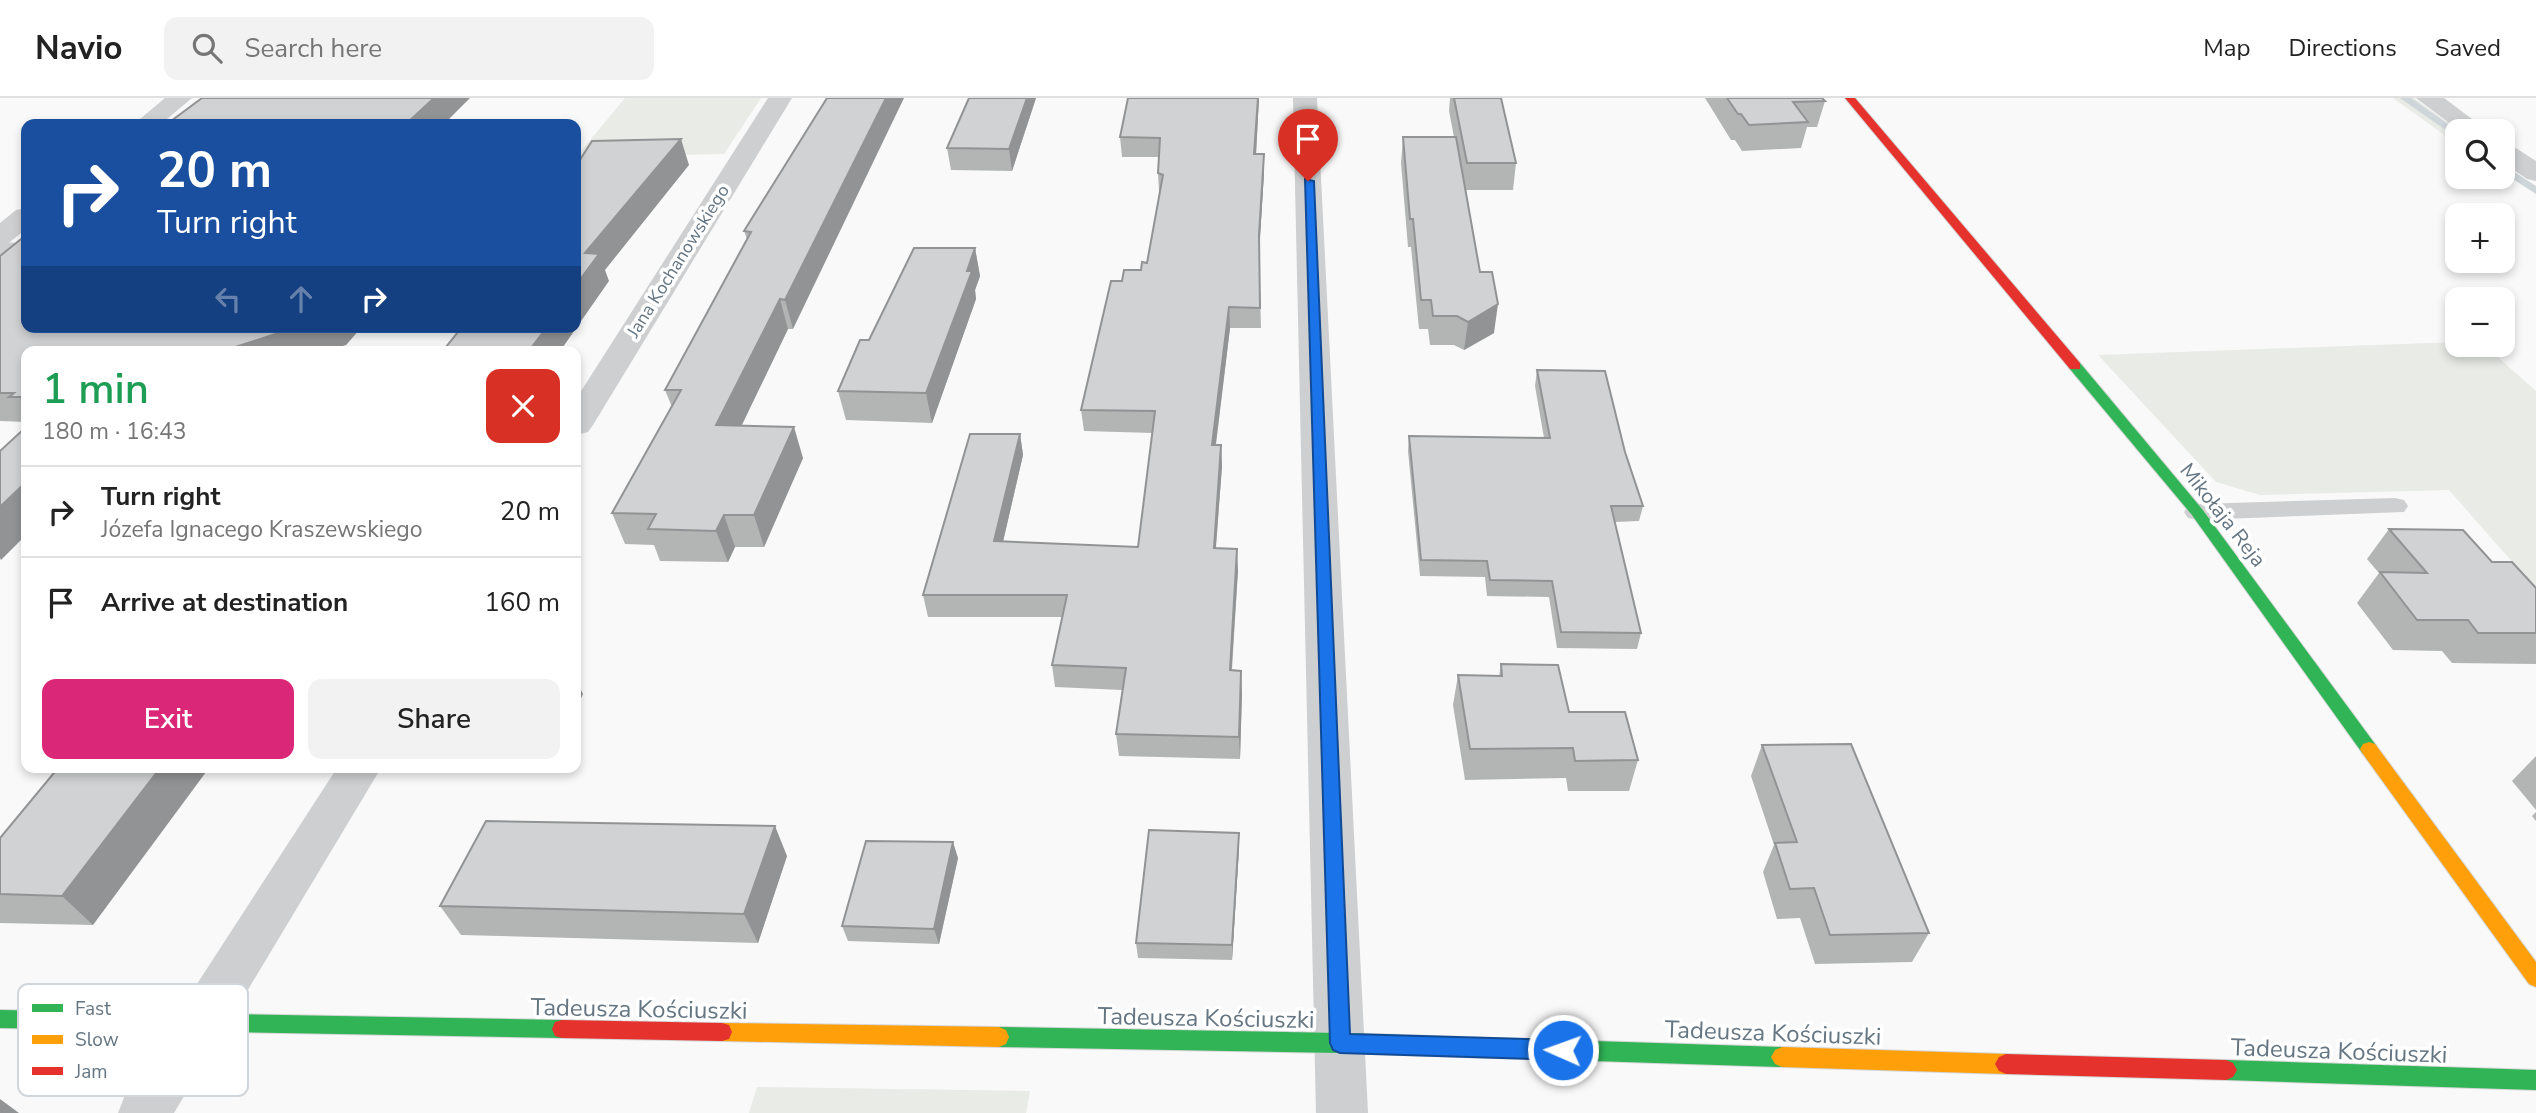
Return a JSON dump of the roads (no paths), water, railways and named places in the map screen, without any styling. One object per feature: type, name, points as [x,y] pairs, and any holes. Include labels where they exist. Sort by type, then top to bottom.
[{"type":"street","points":[[153,119],[180,98]]},
{"type":"street","name":"Jana Kochanowskiego","points":[[581,408],[586,391],[780,98]]},
{"type":"street","points":[[1306,98],[1342,1113]]},
{"type":"street","name":"Mikołaja Reja","points":[[1850,98],[2197,512],[2536,978]]},
{"type":"street","points":[[2428,98],[2459,119]]},
{"type":"street","points":[[2515,159],[2536,173]]},
{"type":"street","points":[[0,236],[21,220]]},
{"type":"street","points":[[224,984],[357,773]]},
{"type":"street","name":"Tadeusza Kościuszki","points":[[0,1019],[18,1019]]},
{"type":"street","name":"Tadeusza Kościuszki","points":[[248,1025],[1340,1043],[2536,1080]]},
{"type":"street","points":[[144,1113],[155,1096]]},
{"type":"lane","points":[[0,248],[21,249]]},
{"type":"lane","points":[[2197,512],[2395,506]]},
{"type":"waterway","points":[[2405,98],[2445,126]]},
{"type":"waterway","points":[[2515,176],[2536,191]]}]
